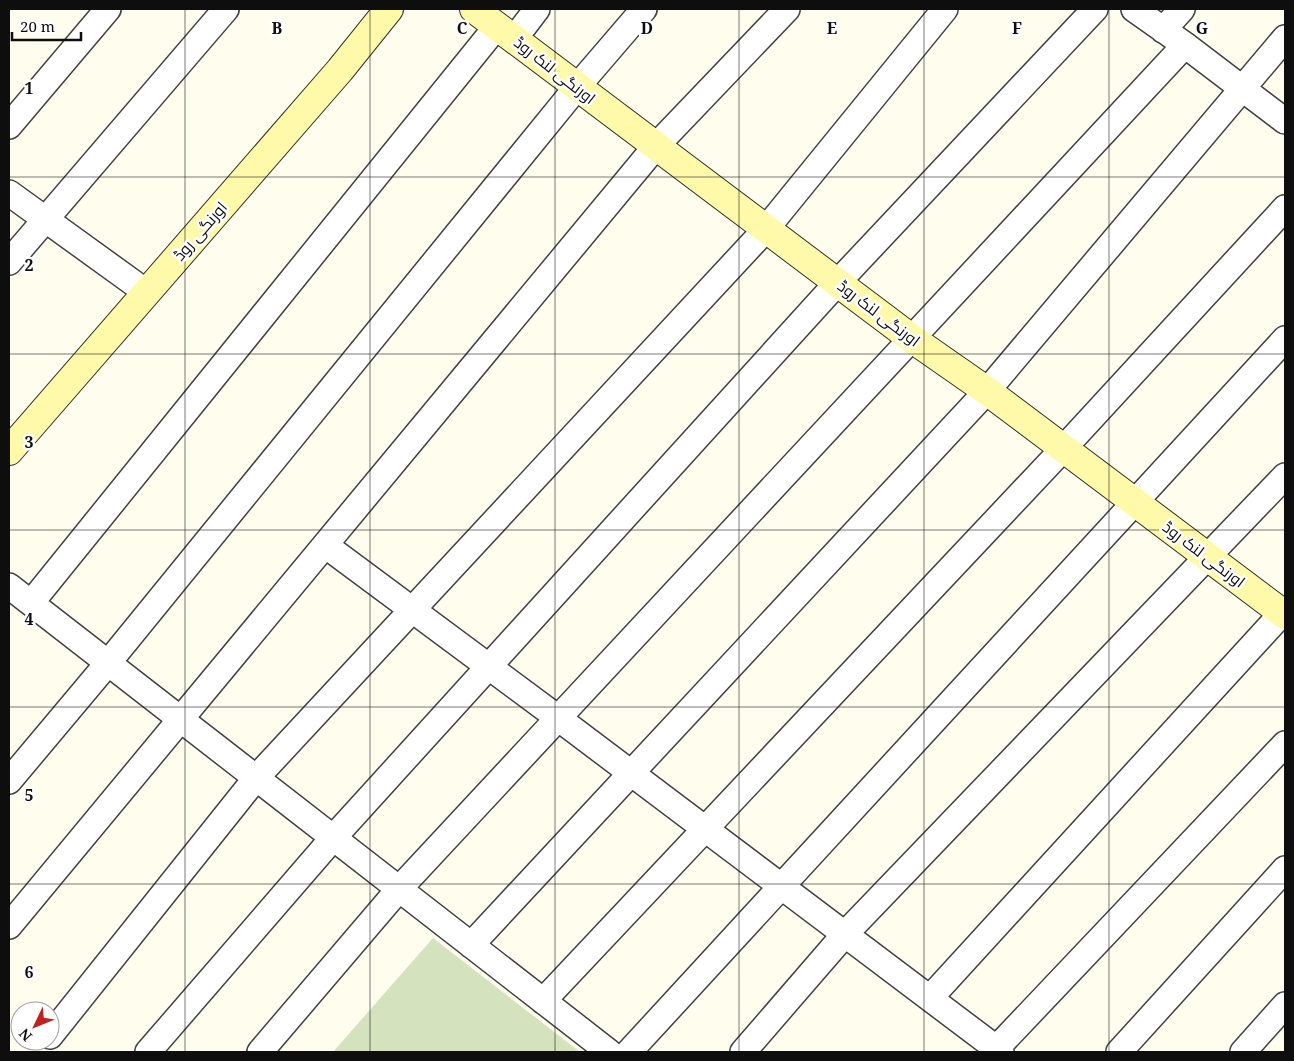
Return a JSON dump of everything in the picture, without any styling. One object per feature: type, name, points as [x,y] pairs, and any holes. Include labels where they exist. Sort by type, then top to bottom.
[{"type":"street","points":[[9,126],[108,9]]},
{"type":"street","points":[[9,262],[226,9]]},
{"type":"street","name":"اورنگی روڈ","points":[[9,451],[340,70],[389,9]]},
{"type":"street","name":"اورنگی لنک روڈ","points":[[474,9],[911,338],[987,391],[1284,613]]},
{"type":"street","points":[[32,604],[506,32],[537,9]]},
{"type":"street","points":[[9,780],[108,663],[577,87],[644,9]]},
{"type":"street","points":[[9,926],[656,146],[787,9]]},
{"type":"street","points":[[60,1023],[256,778],[766,229],[945,9]]},
{"type":"street","points":[[148,1052],[333,838],[489,666],[838,282],[1095,9]]},
{"type":"street","points":[[1134,9],[1285,121]]},
{"type":"street","points":[[1163,30],[1182,9]]},
{"type":"street","points":[[471,944],[987,391],[1285,38]]},
{"type":"street","points":[[260,1052],[399,889],[1185,45]]},
{"type":"street","points":[[9,193],[146,292]]},
{"type":"street","points":[[543,1001],[1063,448],[1285,208]]},
{"type":"street","points":[[629,1052],[1285,339]]},
{"type":"street","points":[[743,1052],[845,934],[1285,476]]},
{"type":"street","points":[[325,545],[631,772],[930,998],[997,1051],[1285,744]]},
{"type":"street","points":[[9,586],[609,1052]]},
{"type":"street","points":[[930,998],[1284,613]]},
{"type":"street","points":[[1119,1052],[1285,869]]},
{"type":"street","points":[[1243,1052],[1285,1005]]},
{"type":"green space","points":[[433,938],[580,1052],[333,1052]]}]
